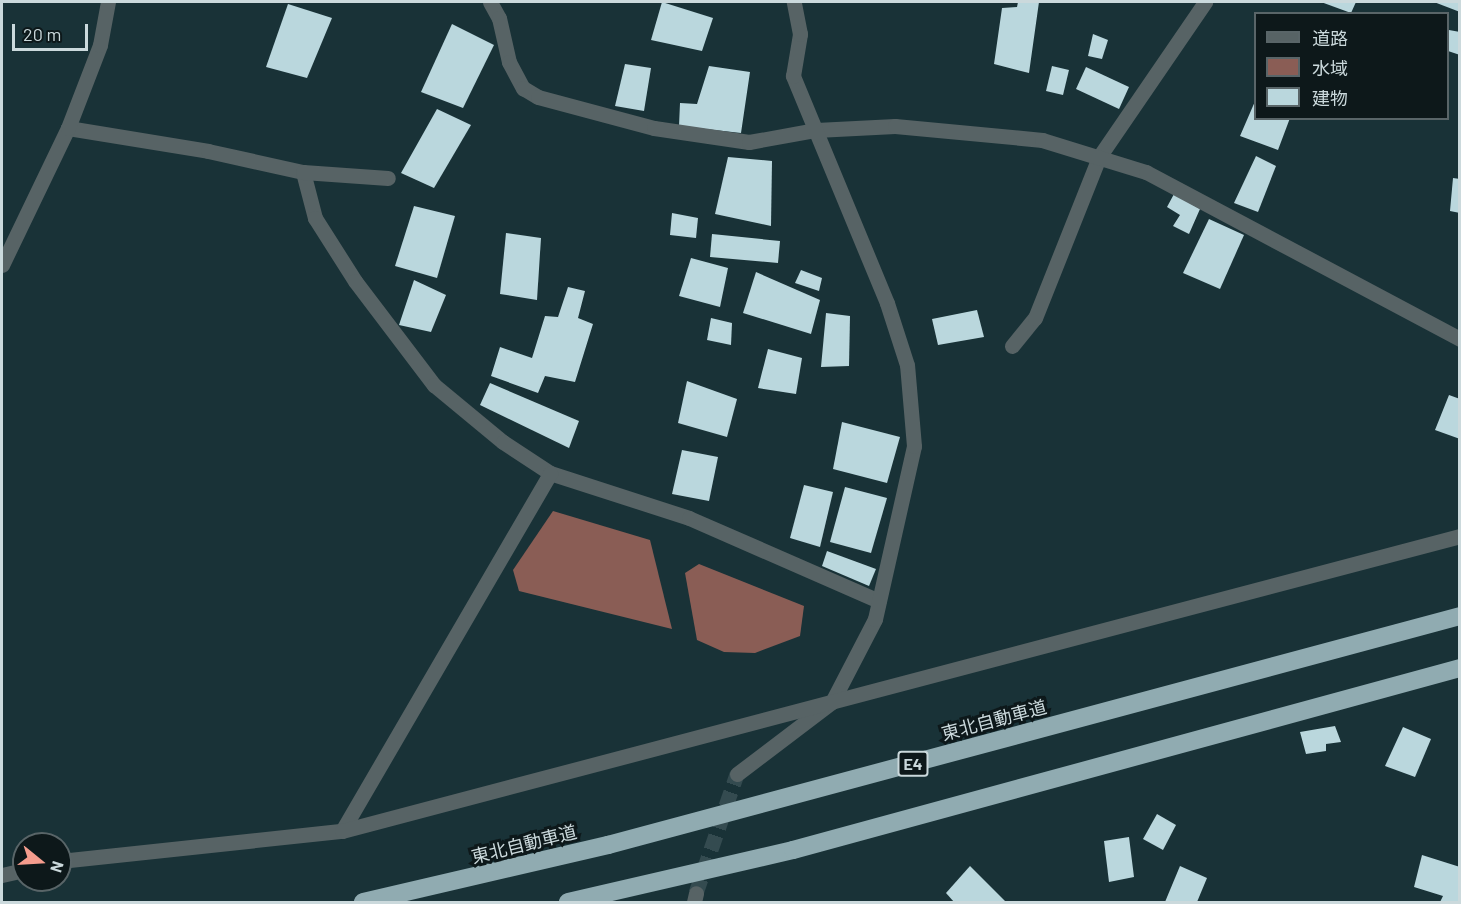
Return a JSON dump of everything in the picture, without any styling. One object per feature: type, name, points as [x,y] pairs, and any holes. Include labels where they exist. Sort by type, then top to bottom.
[{"type":"highway","name":"東北自動車道","points":[[363,903],[608,845],[1460,616]]},
{"type":"highway","points":[[568,903],[793,850],[1460,668]]},
{"type":"street","points":[[2,264],[68,128],[100,45],[108,2]]},
{"type":"street","points":[[490,2],[499,18],[509,62],[522,88],[538,97],[654,128],[749,142],[816,130],[895,126],[1041,140],[1146,172],[1460,339]]},
{"type":"street","points":[[737,774],[832,702],[874,619],[914,446],[913,395],[887,303],[793,75],[800,34],[794,2]]},
{"type":"street","points":[[1012,346],[1035,318],[1099,157],[1205,2]]},
{"type":"street","points":[[68,128],[208,151],[303,172],[388,178]]},
{"type":"street","points":[[303,172],[315,218],[355,281],[434,385],[504,442],[550,473],[688,518],[879,601]]},
{"type":"street","points":[[342,831],[550,473]]},
{"type":"street","points":[[72,860],[342,831],[1460,536]]},
{"type":"water","points":[[553,511],[650,540],[672,629],[519,591],[513,570]]},
{"type":"water","points":[[699,564],[804,606],[800,636],[755,653],[724,652],[697,640],[685,573]]},
{"type":"building","points":[[662,2],[713,18],[702,51],[651,40]]},
{"type":"building","points":[[1018,2],[1039,2],[1029,73],[994,64],[1002,8],[1017,7]]},
{"type":"building","points":[[1321,2],[1356,2],[1351,12]]},
{"type":"building","points":[[1434,2],[1460,2],[1460,12]]},
{"type":"building","points":[[288,4],[332,18],[307,78],[266,67]]},
{"type":"building","points":[[452,24],[494,45],[463,108],[421,92]]},
{"type":"building","points":[[1449,30],[1460,32],[1460,55],[1449,51]]},
{"type":"building","points":[[1093,34],[1108,40],[1102,59],[1088,56]]},
{"type":"building","points":[[625,64],[651,68],[644,111],[615,106]]},
{"type":"building","points":[[709,66],[750,72],[741,133],[679,126],[680,103],[697,104]]},
{"type":"building","points":[[1052,66],[1069,70],[1063,95],[1046,91]]},
{"type":"building","points":[[1086,67],[1129,87],[1119,109],[1076,89]]},
{"type":"building","points":[[1254,104],[1254,120],[1289,120],[1278,150],[1240,136]]},
{"type":"building","points":[[437,109],[471,125],[434,188],[401,173]]},
{"type":"building","points":[[1256,156],[1276,166],[1258,212],[1234,203]]},
{"type":"building","points":[[728,157],[772,161],[771,226],[715,214]]},
{"type":"building","points":[[1453,178],[1460,179],[1460,213],[1450,211]]},
{"type":"building","points":[[1174,194],[1200,209],[1189,234],[1173,226],[1180,215],[1167,207]]},
{"type":"building","points":[[414,206],[455,216],[437,278],[395,266]]},
{"type":"building","points":[[672,213],[698,218],[696,238],[670,235]]},
{"type":"building","points":[[1209,219],[1244,235],[1220,289],[1183,273]]},
{"type":"building","points":[[506,233],[541,238],[537,300],[500,294]]},
{"type":"building","points":[[712,234],[780,241],[778,263],[710,257]]},
{"type":"building","points":[[691,258],[728,268],[720,307],[679,296]]},
{"type":"building","points":[[801,270],[822,278],[819,291],[795,283]]},
{"type":"building","points":[[756,272],[820,300],[811,334],[743,313]]},
{"type":"building","points":[[414,280],[446,295],[431,332],[399,325]]},
{"type":"building","points":[[568,287],[585,291],[578,318],[593,324],[575,382],[545,376],[538,393],[491,376],[500,347],[532,358],[545,316],[558,317]]},
{"type":"building","points":[[977,310],[984,337],[938,345],[932,319]]},
{"type":"building","points":[[826,313],[850,316],[849,366],[821,367]]},
{"type":"building","points":[[711,318],[732,323],[731,345],[707,340]]},
{"type":"building","points":[[768,349],[802,358],[796,394],[758,388]]},
{"type":"building","points":[[687,381],[737,399],[727,437],[678,423]]},
{"type":"building","points":[[490,383],[579,421],[569,448],[480,405]]},
{"type":"building","points":[[1449,395],[1460,399],[1460,439],[1435,430]]},
{"type":"building","points":[[842,422],[900,437],[887,483],[833,469]]},
{"type":"building","points":[[682,450],[718,457],[709,501],[672,494]]},
{"type":"building","points":[[804,485],[833,492],[820,547],[790,538]]},
{"type":"building","points":[[845,487],[887,498],[871,553],[830,542]]},
{"type":"building","points":[[827,551],[876,569],[869,586],[822,566]]},
{"type":"building","points":[[1335,726],[1341,742],[1326,744],[1326,751],[1306,754],[1300,732]]},
{"type":"building","points":[[1403,727],[1431,739],[1415,777],[1385,766]]},
{"type":"building","points":[[1157,814],[1176,825],[1163,850],[1143,839]]},
{"type":"building","points":[[1129,837],[1134,877],[1109,882],[1104,841]]},
{"type":"building","points":[[1422,855],[1460,867],[1460,902],[1440,902],[1443,896],[1414,887]]},
{"type":"building","points":[[970,866],[1006,902],[954,902],[946,893]]},
{"type":"building","points":[[1180,866],[1207,878],[1197,902],[1165,902]]},
{"type":"tunnel","points":[[696,893],[737,774]]}]
